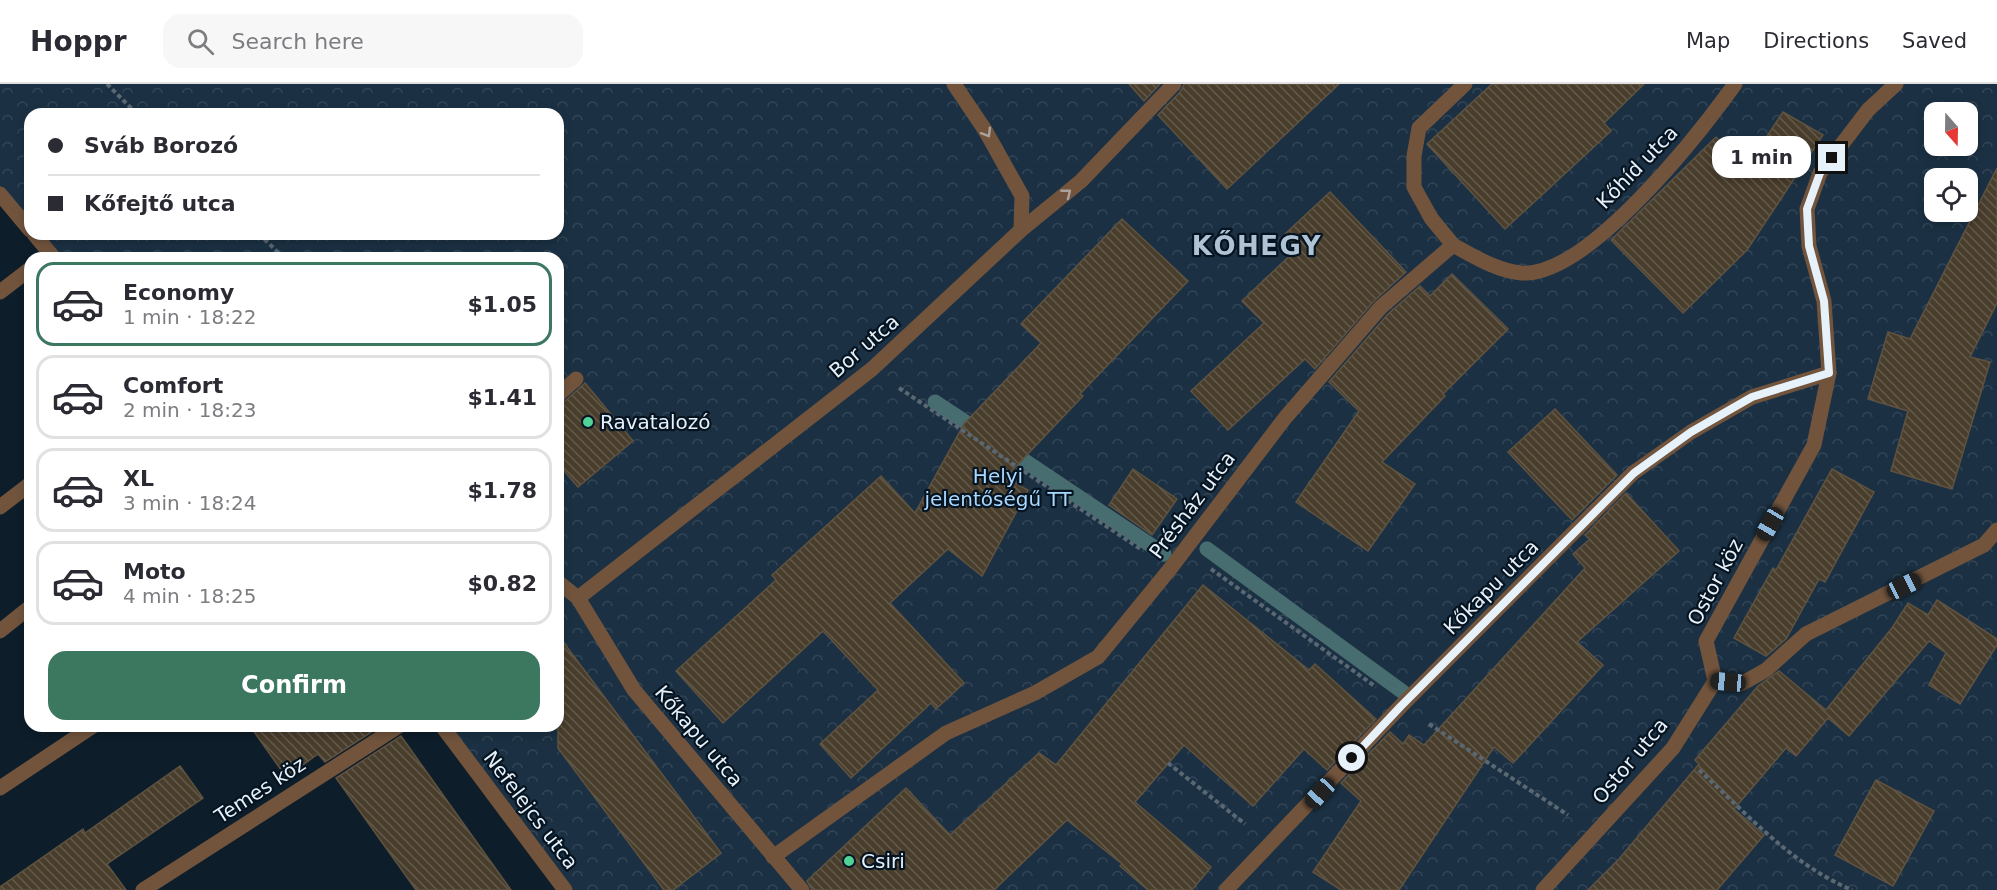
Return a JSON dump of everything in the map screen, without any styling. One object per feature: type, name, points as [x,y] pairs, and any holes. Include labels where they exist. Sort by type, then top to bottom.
[{"type":"street","points":[[954,84],[986,130],[1022,196],[1021,230]]},
{"type":"street","name":"Bor utca","points":[[578,598],[872,369],[1021,230],[1082,181],[1174,84]]},
{"type":"street","points":[[1453,245],[1431,218],[1414,188],[1414,156],[1419,128],[1465,84]]},
{"type":"street","name":"Kőhíd utca","points":[[1453,245],[1486,262],[1520,273],[1542,270],[1578,251],[1630,209],[1700,133],[1735,84]]},
{"type":"street","name":"Ostor köz","points":[[1715,681],[1706,641],[1720,610],[1814,445],[1829,373],[1824,301],[1809,246],[1807,209],[1820,173],[1868,110],[1896,84]]},
{"type":"street","points":[[0,194],[24,223]]},
{"type":"street","name":"Présház utca","points":[[773,857],[946,733],[1035,693],[1098,657],[1170,569],[1285,418],[1381,308],[1453,245]]},
{"type":"street","points":[[0,292],[24,274]]},
{"type":"street","name":"Kőkapu utca","points":[[1226,890],[1271,846],[1401,706],[1634,473],[1691,432],[1752,397],[1829,373]]},
{"type":"street","points":[[564,389],[576,379]]},
{"type":"street","points":[[0,507],[24,489]]},
{"type":"street","points":[[1715,681],[1742,684],[1766,670],[1806,634],[1974,550],[1997,530]]},
{"type":"street","points":[[564,587],[578,598]]},
{"type":"street","name":"Kőkapu utca","points":[[578,598],[634,690],[802,890]]},
{"type":"street","points":[[0,631],[24,612]]},
{"type":"street","name":"Ostor utca","points":[[1543,890],[1674,748],[1715,681]]},
{"type":"street","points":[[0,788],[84,732]]},
{"type":"street","name":"Temes köz","points":[[143,890],[390,732]]},
{"type":"street","name":"Nefelejcs utca","points":[[446,732],[565,890]]},
{"type":"path","points":[[107,84],[131,108]]},
{"type":"path","points":[[265,240],[278,252]]},
{"type":"path","points":[[872,369],[1170,569]]},
{"type":"path","points":[[1183,549],[1401,706],[1596,834]]},
{"type":"path","points":[[1674,748],[1789,851],[1826,879],[1852,890]]},
{"type":"path","points":[[1168,763],[1271,846]]},
{"type":"green space","name":"Helyi jelentőségű TT","points":[[0,84],[1997,84],[1997,890],[565,890],[446,732],[564,732],[564,252],[49,252],[39,240],[564,240],[564,108],[24,108],[24,223],[0,194]]},
{"type":"building","points":[[1129,84],[1160,84],[1144,101]]},
{"type":"building","points":[[1184,84],[1339,84],[1227,189],[1158,115],[1181,91]]},
{"type":"building","points":[[1492,84],[1644,84],[1604,123],[1611,131],[1505,229],[1427,144]]},
{"type":"building","points":[[1783,112],[1823,135],[1747,250],[1683,313],[1611,240],[1716,137],[1746,168]]},
{"type":"building","points":[[1997,168],[1997,303],[1970,357],[1990,362],[1952,489],[1891,471],[1908,411],[1868,399],[1888,332],[1910,339],[1970,222],[1978,222],[1978,205]]},
{"type":"building","points":[[1330,192],[1406,272],[1374,301],[1315,369],[1305,359],[1228,430],[1191,391],[1264,323],[1242,301],[1298,248],[1285,234]]},
{"type":"building","points":[[1122,219],[1188,281],[1080,394],[1083,396],[1005,478],[1028,490],[982,576],[948,549],[890,603],[964,683],[936,709],[931,703],[851,778],[820,744],[878,690],[823,631],[723,723],[676,671],[776,580],[772,575],[881,476],[915,513],[964,424],[1041,343],[1021,324]]},
{"type":"building","points":[[1452,274],[1508,329],[1443,394],[1445,396],[1382,462],[1415,484],[1368,551],[1296,502],[1359,411],[1329,382],[1388,314],[1420,286],[1430,296]]},
{"type":"building","name":"Ravatalozó","points":[[585,383],[633,441],[578,487],[564,471],[564,402]]},
{"type":"building","points":[[1555,409],[1617,475],[1572,520],[1508,452]]},
{"type":"building","points":[[1133,469],[1177,499],[1152,535],[1109,505]]},
{"type":"building","points":[[1832,469],[1874,492],[1825,582],[1819,579],[1786,639],[1766,656],[1734,638],[1773,568],[1776,570]]},
{"type":"building","points":[[1626,493],[1679,551],[1577,642],[1603,665],[1513,763],[1494,747],[1399,890],[1341,890],[1313,872],[1361,801],[1341,783],[1390,732],[1403,744],[1409,735],[1424,745],[1585,568],[1573,554],[1590,539],[1585,535]]},
{"type":"building","points":[[1203,585],[1309,670],[1315,664],[1376,719],[1327,770],[1304,749],[1253,806],[1184,745],[1135,802],[1211,867],[1192,890],[1148,890],[1120,866],[1122,864],[1067,820],[994,890],[812,890],[807,881],[906,788],[950,835],[1039,753],[1056,765]]},
{"type":"building","points":[[1937,600],[1997,639],[1997,645],[1960,704],[1929,685],[1946,653],[1929,641],[1849,736],[1828,718],[1796,756],[1786,748],[1734,809],[1764,835],[1717,890],[1588,890],[1619,859],[1699,764],[1695,760],[1758,686],[1779,671],[1826,710],[1892,628],[1908,603],[1928,615]]},
{"type":"building","points":[[564,643],[721,853],[673,890],[664,890],[558,748],[558,732],[564,732]]},
{"type":"building","points":[[254,732],[372,732],[325,762],[318,754],[286,777]]},
{"type":"building","points":[[401,736],[511,890],[416,890],[336,778]]},
{"type":"building","points":[[180,766],[203,798],[107,864],[126,890],[0,890],[0,887],[83,829],[85,833]]},
{"type":"building","points":[[1876,780],[1934,811],[1893,886],[1835,855]]},
{"type":"waterway","points":[[935,402],[982,433]]},
{"type":"waterway","points":[[1007,449],[1164,554]]},
{"type":"waterway","points":[[1207,549],[1403,692]]},
{"type":"place","name":"Ravatalozó","points":[[588,422]]},
{"type":"place","name":"Csiri","points":[[849,861]]},
{"type":"district","name":"KŐHEGY","points":[[1257,246]]},
{"type":"route","points":[[1352,758],[1634,473],[1691,432],[1752,397],[1829,373],[1824,301],[1809,246],[1807,209],[1820,173],[1832,158]]}]
